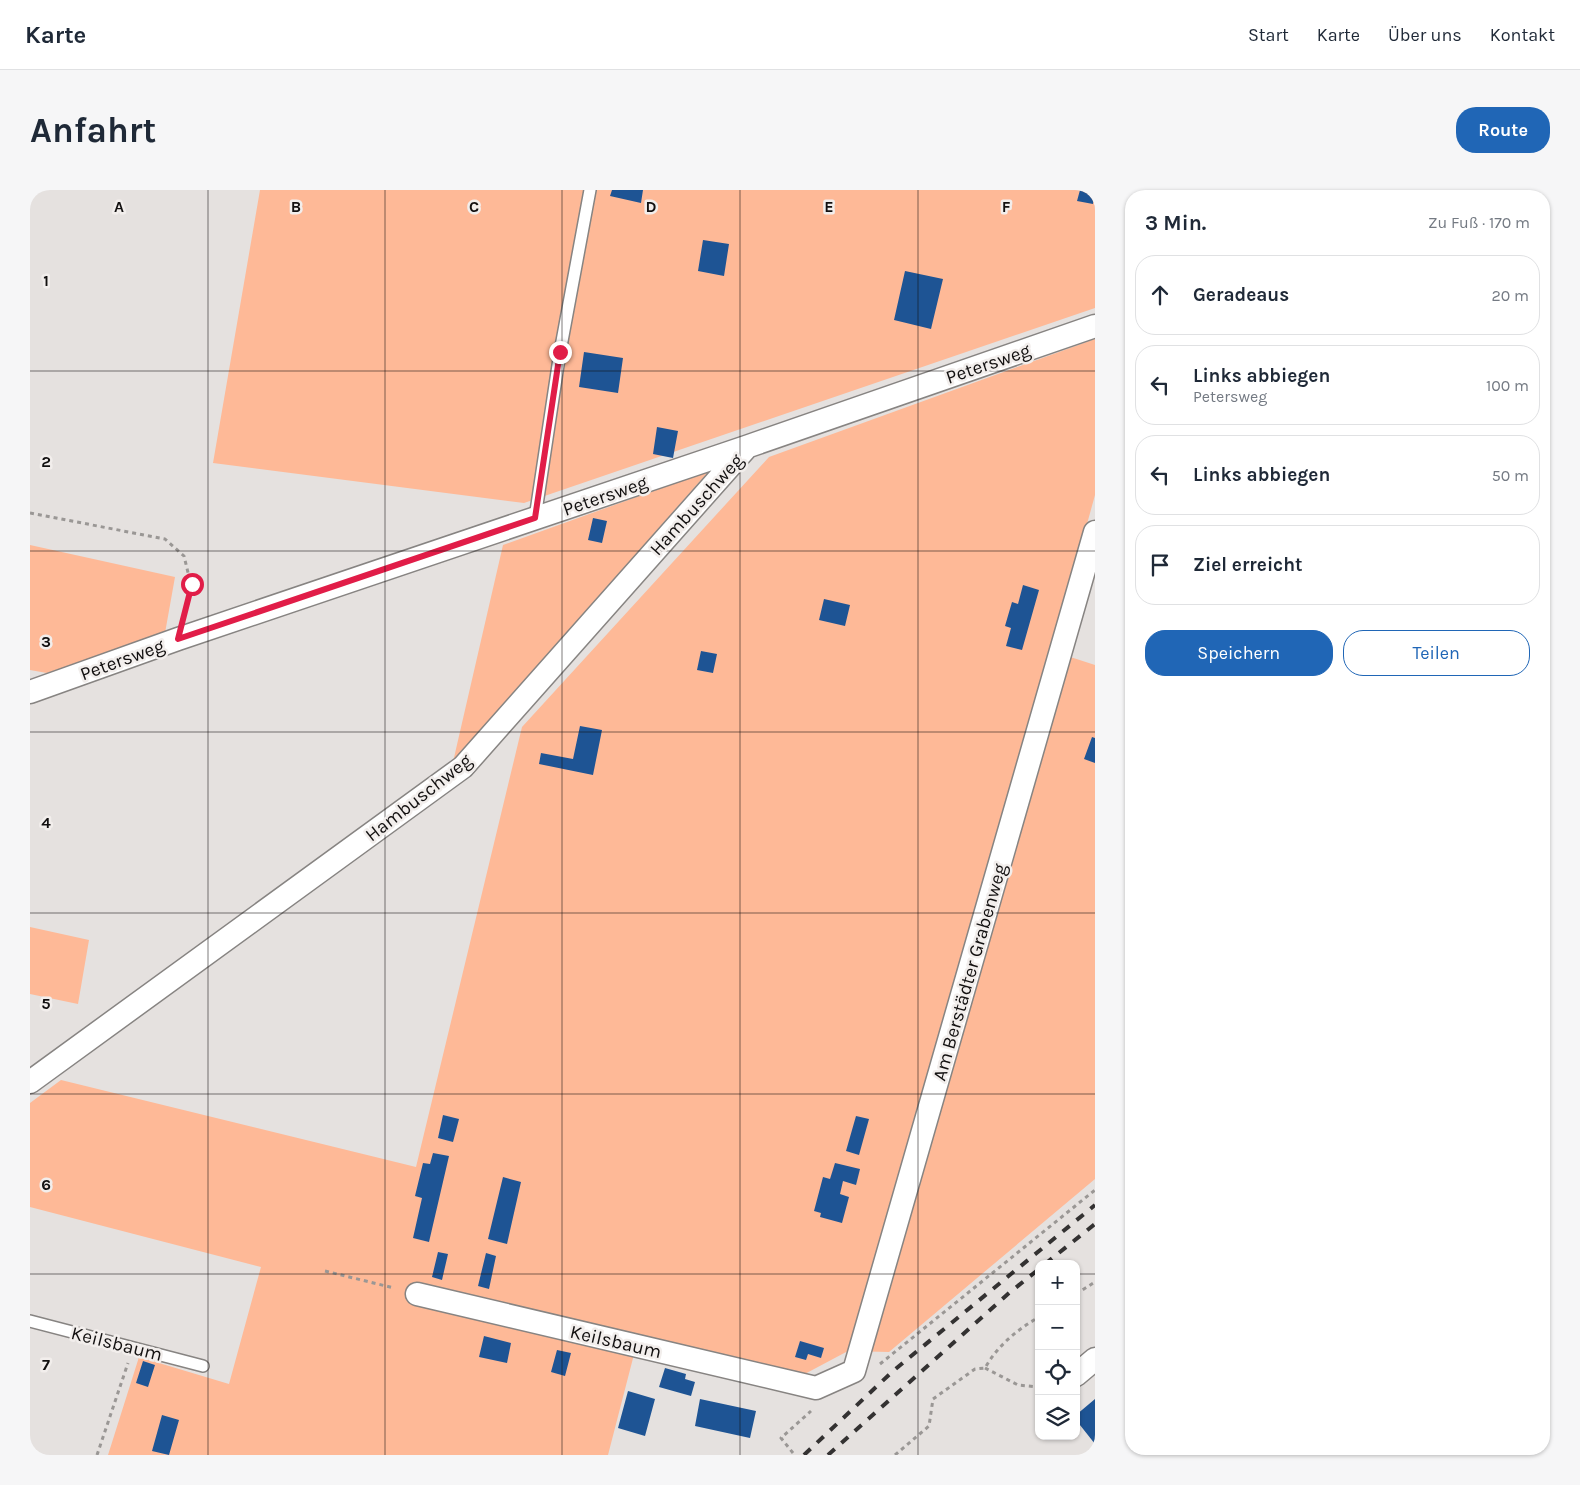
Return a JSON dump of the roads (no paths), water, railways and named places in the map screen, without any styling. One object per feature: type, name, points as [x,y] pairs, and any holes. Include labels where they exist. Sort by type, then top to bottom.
[{"type":"street","name":"Petersweg","points":[[30,692],[178,639],[746,447],[1095,326]]},
{"type":"street","name":"Hambuschweg","points":[[30,1082],[463,767],[746,447]]},
{"type":"street","name":"Am Berstädter Grabenweg","points":[[816,1388],[854,1371],[1095,532]]},
{"type":"street","name":"Keilsbaum","points":[[417,1294],[816,1388]]},
{"type":"street","points":[[1080,1372],[1095,1359]]},
{"type":"lane","points":[[535,518],[560,352],[590,190]]},
{"type":"lane","name":"Keilsbaum","points":[[30,1321],[203,1366]]},
{"type":"railway","points":[[804,1455],[893,1371],[1095,1205]]},
{"type":"railway","points":[[1050,1260],[1095,1224]]},
{"type":"railway","points":[[828,1455],[1009,1293],[1035,1272]]}]
